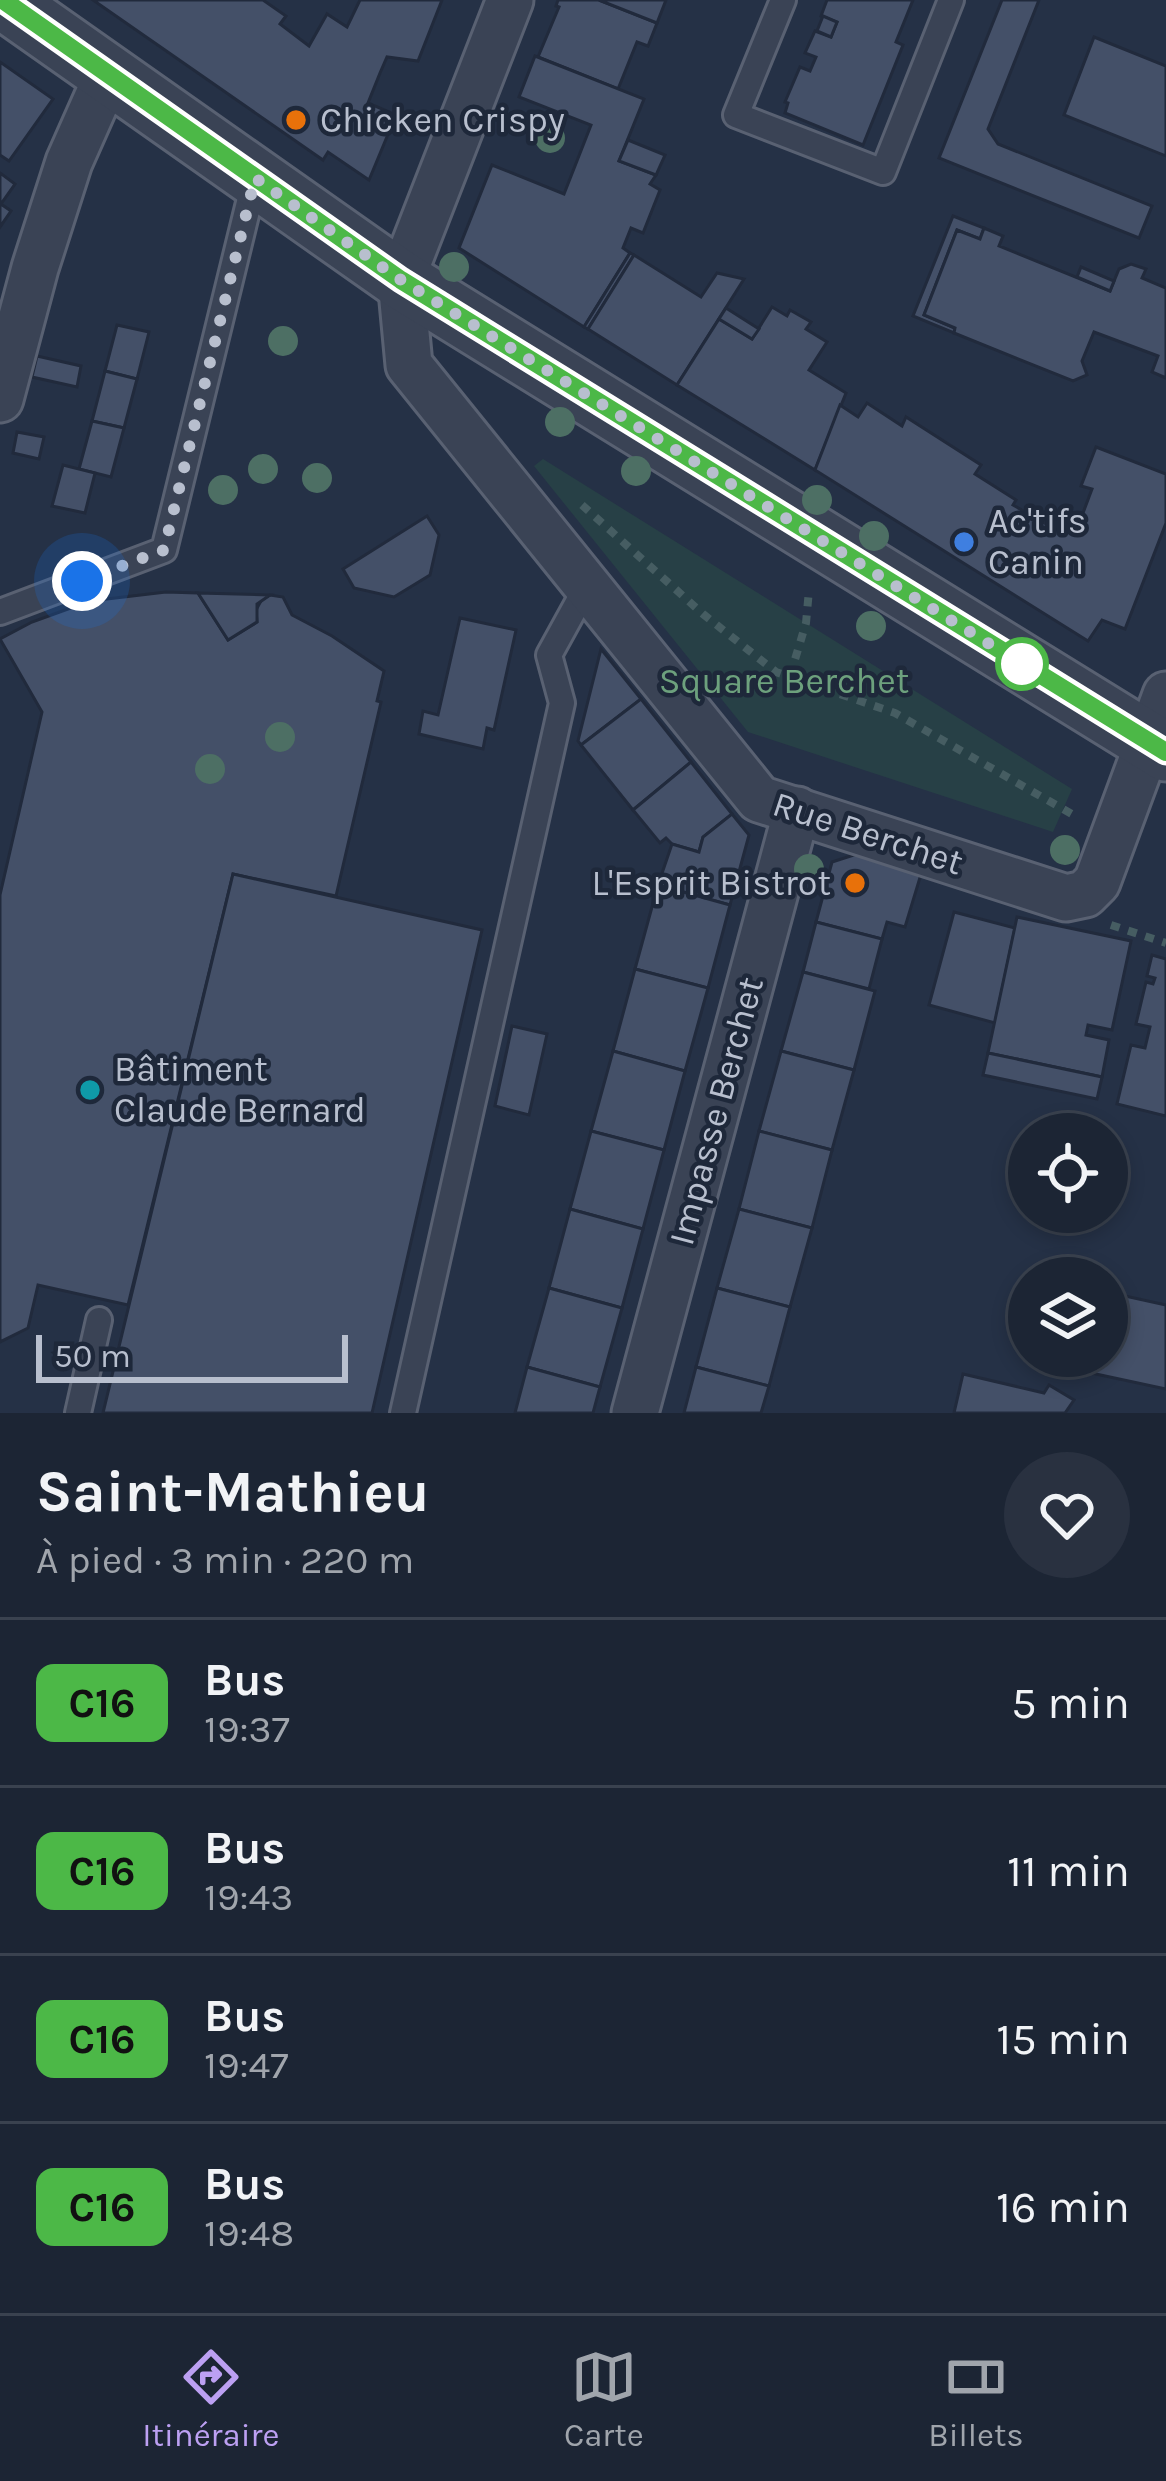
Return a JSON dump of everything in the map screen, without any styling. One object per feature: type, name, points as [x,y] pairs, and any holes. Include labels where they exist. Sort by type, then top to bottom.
[{"type":"street","points":[[3,0],[401,280],[1160,729]]},
{"type":"street","points":[[401,280],[511,0]]},
{"type":"street","points":[[0,399],[69,162],[108,74]]},
{"type":"street","name":"Rue Berchet","points":[[401,280],[409,365],[759,799],[1066,898],[1085,894],[1097,882],[1160,729]]},
{"type":"street","name":"Impasse Berchet","points":[[635,1413],[797,810]]},
{"type":"lane","points":[[783,0],[736,116],[883,172],[952,0]]},
{"type":"lane","points":[[0,612],[164,550],[255,178]]},
{"type":"lane","points":[[403,1413],[562,704],[549,655],[587,586]]},
{"type":"lane","points":[[78,1413],[99,1320]]},
{"type":"path","points":[[566,491],[703,614],[776,671],[895,712],[1076,816],[1118,829]]},
{"type":"path","points":[[790,676],[806,622],[812,570]]},
{"type":"path","points":[[1099,921],[1166,944]]},
{"type":"green space","name":"Square Berchet","points":[[543,459],[1072,789],[1053,832],[748,732],[534,466]]},
{"type":"building","points":[[93,0],[263,0],[286,16],[280,24],[309,46],[327,14],[347,27],[360,0],[442,0],[418,61],[387,57],[380,73],[368,103],[396,115],[369,180],[328,152],[323,160]]},
{"type":"building","points":[[558,0],[599,0],[657,23],[648,46],[637,42],[618,89],[538,57]]},
{"type":"building","points":[[599,0],[666,0],[657,23]]},
{"type":"building","points":[[827,0],[913,0],[896,42],[903,45],[863,145],[785,113],[800,67],[810,71],[816,57],[805,53],[815,31],[831,37],[837,22],[821,16]]},
{"type":"building","points":[[1002,0],[1039,0],[988,129],[998,144],[1152,206],[1139,238],[939,158]]},
{"type":"building","points":[[823,16],[837,22],[831,37],[817,31]]},
{"type":"building","points":[[1094,37],[1166,66],[1166,156],[1064,115]]},
{"type":"building","points":[[535,56],[644,99],[619,161],[656,175],[650,184],[660,190],[643,233],[631,228],[623,248],[630,253],[584,327],[459,248],[492,165],[564,194],[591,125],[519,97]]},
{"type":"building","points":[[0,62],[53,99],[9,161],[0,155]]},
{"type":"building","points":[[628,140],[665,155],[656,175],[619,161]]},
{"type":"building","points":[[0,173],[15,184],[1,204],[11,211],[0,227]]},
{"type":"building","points":[[953,216],[984,228],[980,239],[957,230],[924,315],[955,328],[954,333],[913,316]]},
{"type":"building","points":[[984,228],[1003,236],[999,246],[1110,291],[1119,269],[1131,264],[1146,269],[1142,278],[1166,288],[1166,378],[1152,372],[1158,356],[1094,332],[1082,361],[1087,375],[1073,381],[954,333],[955,328],[924,315],[957,230],[980,239]]},
{"type":"building","points":[[630,253],[634,255],[588,329],[584,327]]},
{"type":"building","points":[[634,255],[701,297],[717,273],[744,279],[677,385],[588,329]]},
{"type":"building","points":[[1081,267],[1114,281],[1110,291],[1077,277]]},
{"type":"building","points":[[772,307],[787,316],[790,310],[811,322],[806,329],[827,342],[809,370],[846,393],[815,470],[677,385],[719,319],[752,339]]},
{"type":"building","points":[[726,308],[759,329],[752,339],[719,319]]},
{"type":"building","points":[[117,325],[149,332],[137,379],[105,371]]},
{"type":"building","points":[[37,356],[81,366],[77,387],[32,377]]},
{"type":"building","points":[[105,371],[137,379],[124,428],[92,421]]},
{"type":"building","points":[[867,403],[902,426],[906,417],[981,465],[975,474],[1016,500],[1013,505],[1060,532],[1071,529],[1075,519],[1080,521],[1092,489],[1081,486],[1096,447],[1166,474],[1166,523],[1125,629],[1102,620],[1088,641],[815,470],[840,405],[858,417]]},
{"type":"building","points":[[92,421],[124,428],[111,477],[79,469]]},
{"type":"building","points":[[17,432],[44,437],[39,459],[13,453]]},
{"type":"building","points":[[63,465],[95,473],[85,513],[52,506]]},
{"type":"building","points":[[427,516],[439,535],[430,575],[394,597],[354,588],[343,569]]},
{"type":"building","name":"Bâtiment Claude Bernard","points":[[198,593],[228,640],[257,622],[262,599],[283,597],[292,615],[384,671],[377,701],[381,702],[336,896],[233,874],[128,1305],[38,1285],[28,1328],[0,1342],[0,895],[42,712],[0,639],[90,601]]},
{"type":"building","points":[[198,593],[270,595],[257,604],[257,622],[228,640]]},
{"type":"building","points":[[460,618],[516,630],[494,730],[487,728],[483,749],[419,734],[423,711],[438,715]]},
{"type":"building","points":[[601,649],[641,699],[581,745],[578,741]]},
{"type":"building","points":[[641,699],[691,762],[633,810],[581,745]]},
{"type":"building","points":[[691,762],[732,814],[703,837],[699,852],[666,838],[660,843],[633,810]]},
{"type":"building","points":[[732,814],[749,835],[730,905],[658,885],[672,844],[699,852],[703,837]]},
{"type":"building","points":[[863,852],[922,871],[905,927],[887,922],[882,939],[816,922],[832,862]]},
{"type":"building","points":[[233,874],[482,930],[372,1413],[103,1413]]},
{"type":"building","points":[[658,885],[730,905],[708,988],[635,969]]},
{"type":"building","points":[[954,912],[1015,928],[995,1023],[929,1005]]},
{"type":"building","points":[[1017,917],[1131,941],[1112,1030],[1088,1025],[1086,1035],[1109,1040],[1102,1077],[988,1053]]},
{"type":"building","points":[[816,922],[882,939],[869,989],[803,972]]},
{"type":"building","points":[[1152,955],[1166,959],[1166,1116],[1117,1104],[1131,1045],[1145,1048],[1150,1027],[1136,1024],[1146,982],[1153,984],[1155,978],[1147,976]]},
{"type":"building","points":[[635,969],[708,988],[685,1071],[613,1051]]},
{"type":"building","points":[[803,972],[875,991],[854,1070],[781,1051]]},
{"type":"building","points":[[512,1026],[547,1034],[529,1115],[495,1106]]},
{"type":"building","points":[[613,1051],[685,1071],[664,1150],[591,1131]]},
{"type":"building","points":[[781,1051],[854,1070],[832,1150],[759,1131]]},
{"type":"building","points":[[988,1053],[1102,1077],[1097,1099],[983,1075]]},
{"type":"building","points":[[591,1131],[664,1150],[643,1229],[570,1209]]},
{"type":"building","points":[[759,1131],[832,1150],[812,1228],[739,1209]]},
{"type":"building","points":[[570,1209],[643,1229],[622,1308],[549,1288]]},
{"type":"building","points":[[739,1209],[812,1228],[790,1307],[717,1288]]},
{"type":"building","points":[[549,1288],[622,1308],[600,1387],[527,1367]]},
{"type":"building","points":[[717,1288],[790,1307],[769,1386],[696,1367]]},
{"type":"building","points":[[1128,1297],[1166,1305],[1166,1389],[1110,1377],[1128,1377]]},
{"type":"building","points":[[527,1367],[600,1387],[593,1413],[515,1413]]},
{"type":"building","points":[[696,1367],[769,1386],[761,1413],[684,1413]]},
{"type":"building","points":[[963,1374],[1044,1393],[1049,1385],[1074,1400],[1065,1413],[954,1413]]},
{"type":"bus line","name":"C16","points":[[3,0],[401,280],[1166,752]]},
{"type":"place","name":"Chicken Crispy","points":[[296,120]]},
{"type":"place","name":"Ac'tifs Canin","points":[[964,542]]},
{"type":"place","name":"L'Esprit Bistrot","points":[[855,883]]},
{"type":"place","name":"Bâtiment Claude Bernard","points":[[90,1090]]},
{"type":"route","points":[[82,581],[164,550],[255,178],[401,280],[1022,664]]}]
